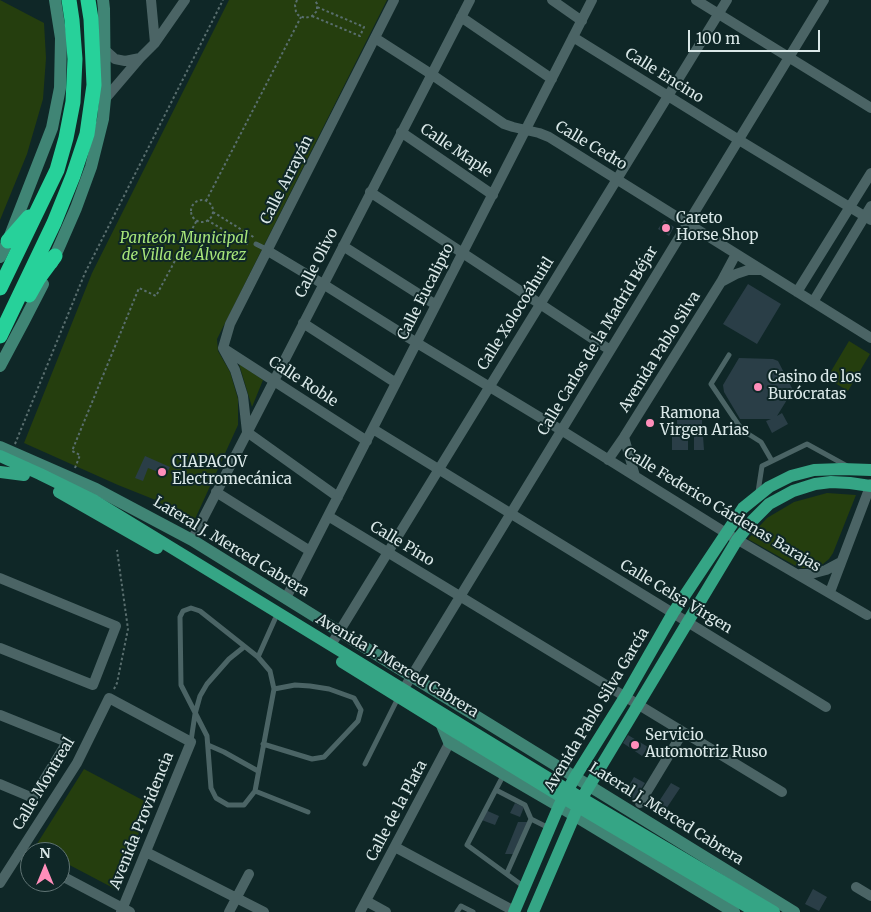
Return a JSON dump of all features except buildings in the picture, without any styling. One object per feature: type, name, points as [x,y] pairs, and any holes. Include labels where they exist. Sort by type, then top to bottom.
[{"type":"highway","points":[[0,288],[57,170],[66,138],[73,102],[75,59],[69,0]]},
{"type":"highway","points":[[0,336],[54,223],[87,134],[94,85],[91,19],[88,0]]},
{"type":"highway","points":[[8,241],[43,201]]},
{"type":"highway","points":[[0,340],[12,326],[38,279],[55,256]]},
{"type":"main road","points":[[0,472],[11,464]]},
{"type":"main road","name":"Avenida J. Merced Cabrera","points":[[11,464],[401,693],[454,733],[563,798],[774,912]]},
{"type":"main road","name":"Avenida J. Merced Cabrera","points":[[11,464],[95,501],[331,645],[401,693],[454,733]]},
{"type":"main road","name":"Avenida Pablo Silva García","points":[[514,911],[563,798],[673,614],[743,508],[769,487],[791,476],[814,470],[871,470]]},
{"type":"main road","points":[[532,912],[578,806],[589,786],[737,540],[769,504],[794,491],[815,484],[831,482],[871,485]]},
{"type":"main road","name":"Avenida J. Merced Cabrera","points":[[578,806],[756,912]]},
{"type":"street","points":[[0,257],[52,128],[60,88],[61,38],[55,0]]},
{"type":"street","points":[[0,366],[28,314],[55,256],[91,167],[103,119],[105,99],[103,0]]},
{"type":"street","points":[[150,0],[155,43]]},
{"type":"street","points":[[105,99],[155,43],[185,0]]},
{"type":"street","name":"Calle Arrayán","points":[[223,348],[230,324],[394,0]]},
{"type":"street","name":"Calle Olivo","points":[[192,540],[470,0]]},
{"type":"street","points":[[552,0],[582,21]]},
{"type":"street","name":"Calle Eucalipto","points":[[286,598],[592,0]]},
{"type":"street","points":[[696,0],[871,108]]},
{"type":"street","name":"Calle Xolocoáhuitl","points":[[331,645],[727,0]]},
{"type":"street","name":"Calle Carlos de la Madrid Béjar","points":[[401,693],[824,0]]},
{"type":"street","points":[[461,17],[552,79]]},
{"type":"street","name":"Calle Encino","points":[[573,37],[868,218]]},
{"type":"street","name":"Calle Cedro","points":[[375,38],[504,124],[549,137],[871,338]]},
{"type":"street","points":[[105,50],[115,59],[125,61],[140,58]]},
{"type":"street","name":"Calle Maple","points":[[401,132],[493,195]]},
{"type":"street","points":[[797,292],[871,173]]},
{"type":"street","points":[[370,192],[610,350]]},
{"type":"street","points":[[813,302],[868,218],[871,206]]},
{"type":"street","points":[[343,246],[436,305]]},
{"type":"street","name":"Calle Federico Cárdenas Barajas","points":[[268,251],[562,430],[737,540],[799,574],[867,615]]},
{"type":"street","name":"Avenida Pablo Silva","points":[[608,460],[721,282],[736,254]]},
{"type":"street","points":[[721,282],[748,270],[762,270]]},
{"type":"street","points":[[303,323],[396,384]]},
{"type":"street","points":[[223,348],[236,370],[243,396],[247,432],[338,497]]},
{"type":"street","name":"Calle Roble","points":[[223,348],[367,441]]},
{"type":"street","points":[[373,429],[510,514]]},
{"type":"street","points":[[624,437],[635,476]]},
{"type":"street","points":[[0,448],[11,464],[48,468]]},
{"type":"street","name":"Lateral J. Merced Cabrera","points":[[0,448],[96,490],[192,540],[794,912]]},
{"type":"street","points":[[830,592],[871,485]]},
{"type":"street","points":[[216,492],[310,551]]},
{"type":"street","name":"Calle Celsa Virgen","points":[[510,514],[826,707]]},
{"type":"street","name":"Calle Pino","points":[[328,516],[782,792]]},
{"type":"street","points":[[799,574],[811,574],[826,570],[841,562]]},
{"type":"street","points":[[0,578],[116,626],[93,685],[0,648]]},
{"type":"street","name":"Calle Montreal","points":[[0,883],[76,763],[109,698],[191,742]]},
{"type":"street","points":[[0,716],[67,742],[33,798],[0,784]]},
{"type":"street","points":[[640,802],[683,732]]},
{"type":"street","points":[[454,733],[504,774],[578,806],[734,912]]},
{"type":"street","name":"Calle de la Plata","points":[[360,912],[454,733]]},
{"type":"street","name":"Avenida Providencia","points":[[125,911],[146,852],[191,742]]},
{"type":"street","points":[[395,847],[514,911]]},
{"type":"street","points":[[146,852],[264,912]]},
{"type":"street","points":[[229,912],[248,874]]},
{"type":"street","points":[[70,881],[125,911]]},
{"type":"street","points":[[856,887],[871,896]]},
{"type":"street","points":[[366,901],[386,912]]},
{"type":"lane","points":[[256,244],[268,251]]},
{"type":"lane","points":[[729,355],[711,384],[742,430],[761,442],[772,461]]},
{"type":"lane","points":[[757,497],[762,466],[807,444],[854,470]]},
{"type":"lane","points":[[191,608],[200,611],[258,657],[270,671],[274,689],[254,791],[244,805],[228,805],[216,798],[211,788],[207,736],[181,684],[180,617],[183,611],[191,608]]},
{"type":"lane","points":[[258,657],[275,620]]},
{"type":"lane","points":[[191,742],[200,696],[207,684],[229,659],[244,647]]},
{"type":"lane","points":[[263,744],[312,759],[324,757],[358,721],[361,710],[354,698],[329,690],[296,684],[274,689]]},
{"type":"lane","points":[[365,764],[401,693]]},
{"type":"lane","points":[[208,745],[258,771]]},
{"type":"lane","points":[[504,774],[467,845],[524,886]]},
{"type":"lane","points":[[496,790],[525,805],[530,819],[506,873]]},
{"type":"lane","points":[[254,791],[308,812]]},
{"type":"lane","points":[[530,819],[550,828]]},
{"type":"lane","points":[[457,912],[461,906],[473,912]]},
{"type":"path","points":[[14,446],[85,273],[223,0]]},
{"type":"path","points":[[296,0],[295,8],[298,15],[305,18],[312,16],[317,11],[315,0]]},
{"type":"path","points":[[312,16],[360,36],[364,27],[317,7]]},
{"type":"path","points":[[206,201],[301,17]]},
{"type":"path","points":[[207,220],[213,212],[211,205],[203,200],[196,201],[191,207],[192,215],[197,220],[207,220],[254,248],[259,240],[213,212]]},
{"type":"path","points":[[72,472],[80,455],[72,451],[139,288],[156,296],[197,220]]},
{"type":"green space","points":[[0,0],[44,23],[46,58],[43,99],[27,154],[0,220]]},
{"type":"green space","name":"Panteón Municipal de Villa de Álvarez","points":[[229,0],[387,0],[217,339],[218,351],[230,372],[238,399],[238,425],[190,530],[158,501],[24,443],[92,273]]},
{"type":"green space","points":[[849,341],[870,354],[848,391],[827,378]]},
{"type":"green space","points":[[239,364],[263,380],[252,407]]},
{"type":"green space","points":[[827,493],[856,495],[833,553],[823,564],[817,567],[802,568],[748,539],[767,518],[794,502]]},
{"type":"green space","points":[[84,769],[150,804],[117,890],[70,865],[70,842],[38,842]]},
{"type":"place","name":"Careto Horse Shop","points":[[666,228]]},
{"type":"place","name":"Casino de los Burócratas","points":[[758,387]]},
{"type":"place","name":"Ramona Virgen Arias","points":[[650,423]]},
{"type":"place","name":"CIAPACOV Electromecánica","points":[[162,472]]},
{"type":"place","name":"Servicio Automotriz Ruso","points":[[635,745]]}]
